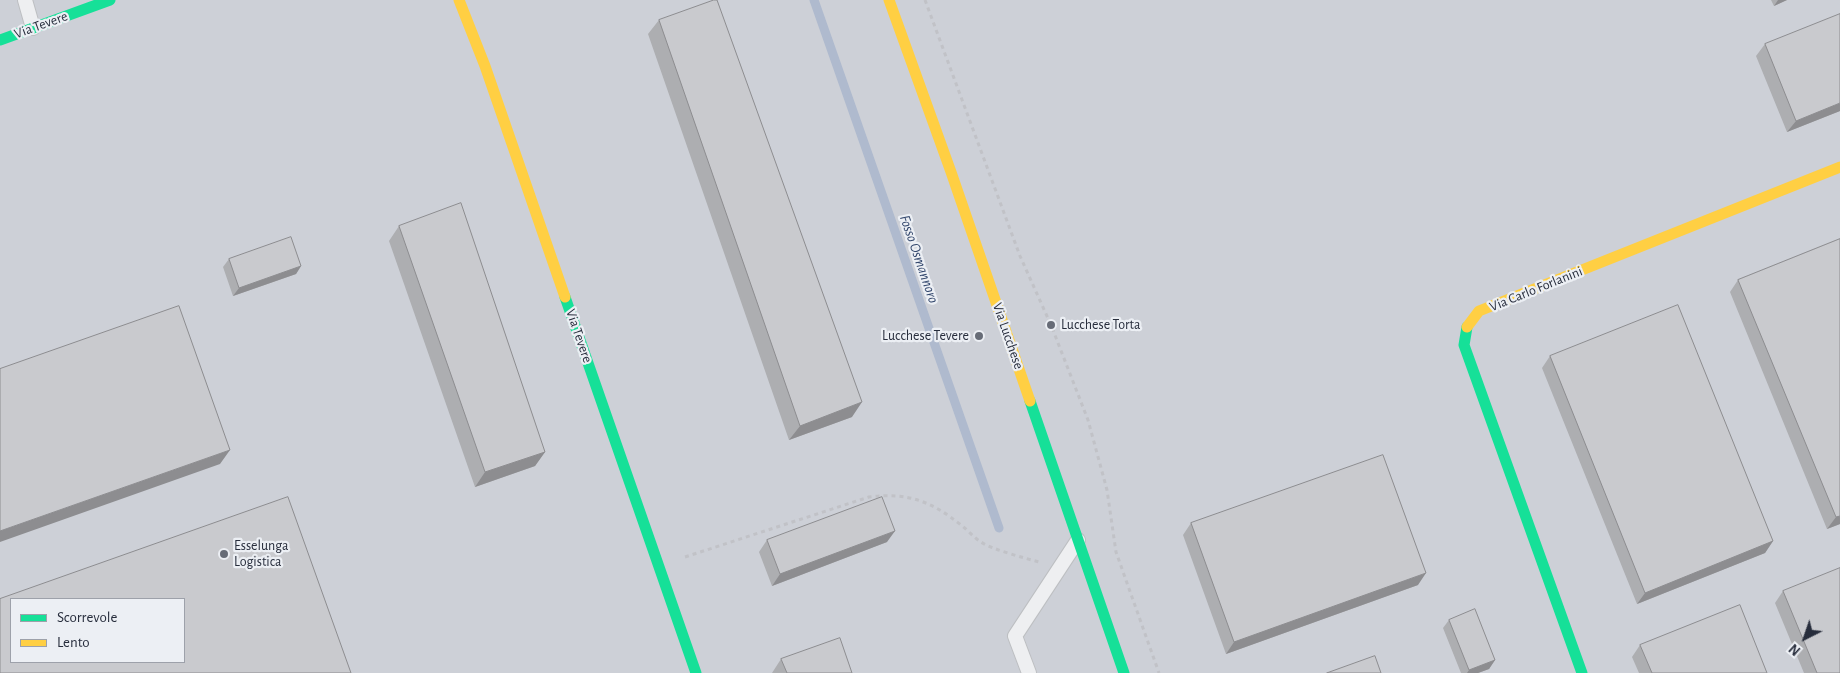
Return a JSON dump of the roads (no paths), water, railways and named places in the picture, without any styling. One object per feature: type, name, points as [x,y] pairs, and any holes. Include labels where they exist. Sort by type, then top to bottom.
[{"type":"street","name":"Via Tevere","points":[[0,40],[110,0]]},
{"type":"street","name":"Via Tevere","points":[[459,0],[485,66],[696,673]]},
{"type":"street","name":"Via Lucchese","points":[[889,0],[952,172],[1124,673]]},
{"type":"street","name":"Via Carlo Forlanini","points":[[1582,673],[1464,344],[1467,326],[1479,311],[1840,167]]},
{"type":"lane","points":[[25,0],[33,28]]},
{"type":"lane","points":[[1028,673],[1015,636],[1078,540]]},
{"type":"waterway","name":"Fosso Osmannoro","points":[[814,0],[999,528]]},
{"type":"place","name":"Lucchese Torta","points":[[1051,325]]},
{"type":"place","name":"Lucchese Tevere","points":[[979,336]]},
{"type":"place","name":"Esselunga Logistica","points":[[224,554]]}]
